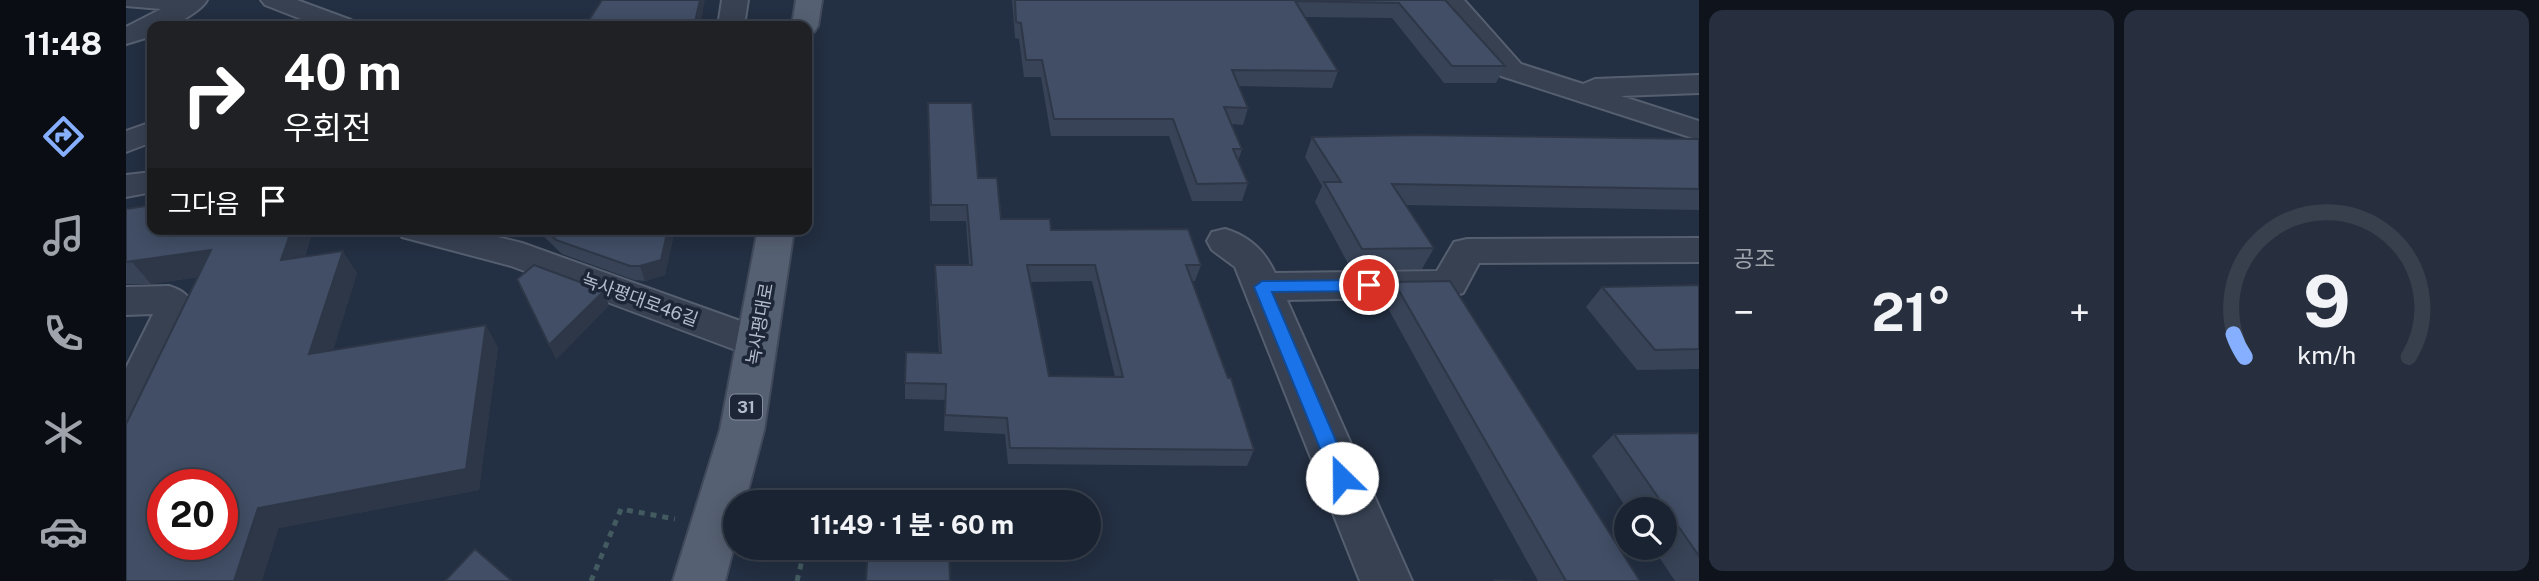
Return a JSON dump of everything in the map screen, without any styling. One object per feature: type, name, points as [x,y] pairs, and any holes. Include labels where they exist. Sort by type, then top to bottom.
[{"type":"main road","name":"녹사평대로","points":[[699,581],[742,430],[775,235]]},
{"type":"street","points":[[131,0],[197,1]]},
{"type":"street","points":[[274,0],[329,21]]},
{"type":"street","points":[[732,21],[735,0]]},
{"type":"street","points":[[1450,0],[1511,70],[1699,131]]},
{"type":"street","points":[[159,21],[197,1]]},
{"type":"street","points":[[1664,85],[1699,115]]},
{"type":"street","points":[[1569,89],[1699,85]]},
{"type":"street","points":[[126,142],[147,133]]},
{"type":"street","points":[[126,186],[147,183]]},
{"type":"street","name":"녹사평대로46길","points":[[461,235],[523,243],[757,343]]},
{"type":"street","points":[[1225,241],[1251,260],[1386,581]]},
{"type":"street","points":[[1262,287],[1449,284],[1467,251],[1699,250]]},
{"type":"street","points":[[126,301],[155,298],[169,300],[174,306],[173,316],[126,411]]},
{"type":"path","points":[[591,581],[621,509]]},
{"type":"path","points":[[797,581],[802,560]]},
{"type":"building","points":[[602,0],[700,0],[695,21],[588,21]]},
{"type":"building","points":[[1015,0],[1445,0],[1505,66],[1452,66],[1399,3],[1295,1],[1338,71],[1232,70],[1248,108],[1224,107],[1242,149],[1233,149],[1248,183],[1197,184],[1173,119],[1054,119],[1042,60],[1026,60],[1021,23],[1016,22]]},
{"type":"building","points":[[928,103],[972,103],[978,178],[997,178],[1001,219],[1050,219],[1051,230],[1188,229],[1201,265],[1186,265],[1228,378],[1231,378],[1254,450],[1010,448],[1007,418],[945,415],[946,384],[905,383],[906,352],[941,353],[935,265],[972,265],[967,205],[931,205]],"holes":[[[1027,265],[1095,265],[1123,377],[1049,376]]]},
{"type":"building","points":[[1419,135],[1699,139],[1699,189],[1392,184],[1434,248],[1362,249],[1324,182],[1341,182],[1312,137]]},
{"type":"building","points":[[147,206],[147,235],[290,235],[281,260],[343,251],[309,354],[486,325],[466,469],[258,508],[234,581],[126,581],[126,424],[211,250],[126,262],[126,209]]},
{"type":"building","points":[[551,235],[667,235],[661,260],[640,266],[630,266],[556,240]]},
{"type":"building","points":[[534,265],[604,291],[549,345],[517,279]]},
{"type":"building","points":[[1450,281],[1614,540],[1614,560],[1627,560],[1640,581],[1566,581],[1394,282]]},
{"type":"building","points":[[1699,285],[1699,349],[1655,350],[1602,287]]},
{"type":"building","points":[[1699,433],[1699,556],[1677,524],[1677,497],[1658,497],[1614,434]]},
{"type":"building","points":[[475,549],[512,581],[445,581]]},
{"type":"building","points":[[867,560],[949,560],[950,581],[866,581]]},
{"type":"route","points":[[1342,478],[1262,287],[1369,285]]}]
